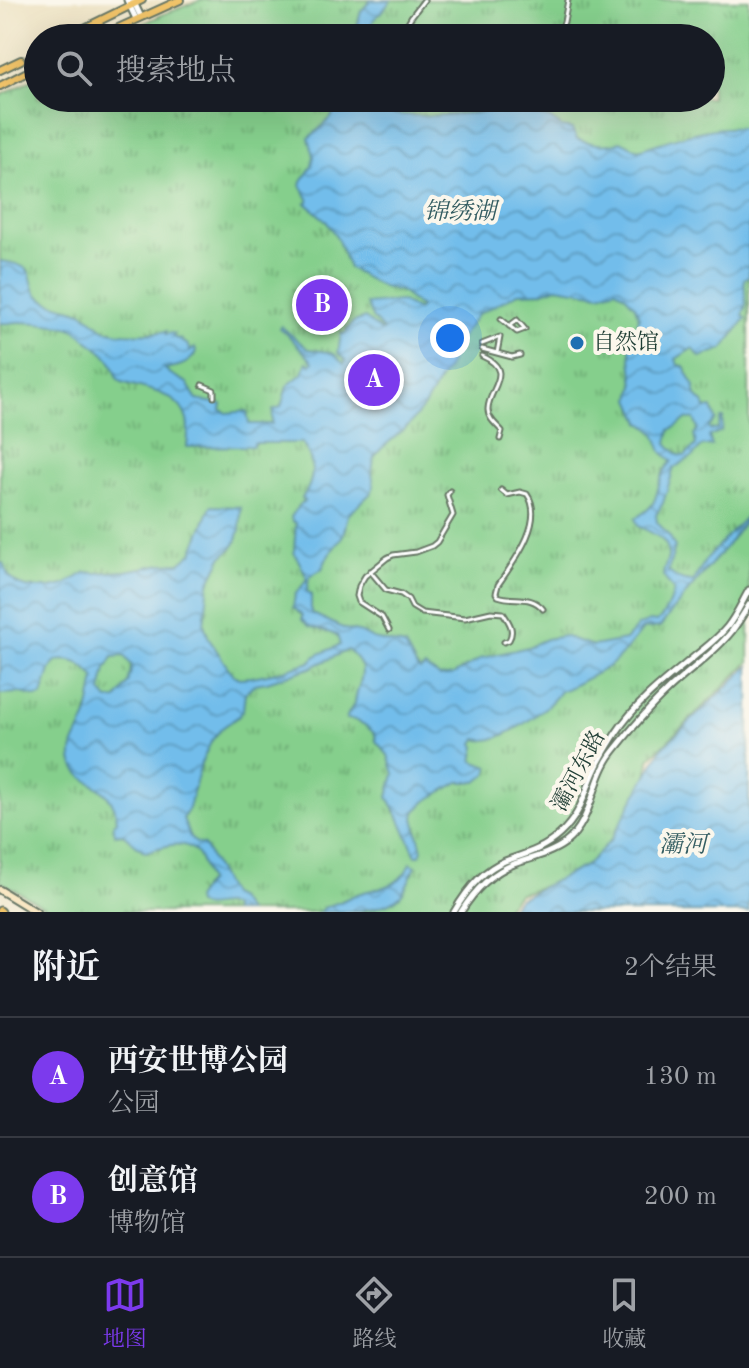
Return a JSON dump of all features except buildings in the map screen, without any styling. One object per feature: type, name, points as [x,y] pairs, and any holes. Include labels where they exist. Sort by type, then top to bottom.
[{"type":"main road","points":[[126,24],[180,0]]},
{"type":"main road","points":[[91,24],[133,2]]},
{"type":"main road","points":[[0,70],[21,60]]},
{"type":"main road","points":[[0,86],[24,74]]},
{"type":"main road","points":[[0,890],[36,912]]},
{"type":"street","points":[[407,24],[424,0]]},
{"type":"street","points":[[563,24],[568,0]]},
{"type":"street","points":[[133,2],[139,18]]},
{"type":"street","points":[[501,319],[509,326]]},
{"type":"street","points":[[482,344],[500,337],[497,353]]},
{"type":"street","points":[[482,349],[512,357],[520,355]]},
{"type":"street","points":[[482,356],[494,363],[498,372],[497,387],[488,411],[502,431],[500,439]]},
{"type":"street","points":[[202,385],[214,390],[214,397]]},
{"type":"street","points":[[501,490],[507,495],[527,494],[533,506],[527,539],[496,593],[507,599],[532,600],[543,609]]},
{"type":"street","points":[[389,630],[382,617],[362,605],[357,596],[359,586],[370,571],[387,558],[425,550],[437,542],[453,515],[447,495],[450,491]]},
{"type":"street","points":[[370,571],[386,590],[401,594],[422,613],[465,618],[491,612],[503,613],[512,632],[509,640],[504,642]]},
{"type":"street","name":"灞河东路","points":[[461,912],[472,895],[491,877],[563,844],[576,832],[586,815],[600,773],[611,755],[663,694],[723,641],[749,590]]},
{"type":"street","name":"灞河东路","points":[[454,912],[470,887],[488,871],[543,847],[569,826],[588,792],[595,771],[624,721],[657,686],[718,637],[749,605]]},
{"type":"green space","points":[[201,0],[749,0],[749,662],[649,759],[645,801],[581,875],[518,894],[502,912],[53,912],[0,881],[0,96],[24,84],[24,112],[725,112],[725,24],[143,24]]},
{"type":"water","points":[[371,0],[391,0],[372,24],[358,24],[361,11]]},
{"type":"water","name":"锦绣湖","points":[[333,112],[425,116],[525,112],[549,118],[562,127],[572,129],[577,139],[605,144],[621,141],[638,150],[714,129],[741,128],[746,134],[749,133],[749,276],[744,279],[746,304],[743,316],[746,318],[723,349],[700,357],[693,348],[676,359],[678,365],[684,366],[705,409],[712,408],[716,420],[709,427],[710,430],[718,429],[723,418],[722,431],[709,436],[712,446],[702,446],[674,468],[656,515],[657,522],[675,547],[668,571],[679,579],[693,582],[706,559],[749,513],[724,549],[660,627],[643,629],[612,664],[560,691],[546,707],[522,725],[497,737],[477,739],[473,761],[489,767],[487,774],[477,782],[459,782],[426,801],[415,812],[422,850],[420,855],[416,855],[388,797],[394,774],[388,755],[376,741],[375,734],[365,725],[346,719],[362,677],[362,668],[353,655],[348,650],[310,668],[255,684],[245,693],[239,716],[212,740],[183,818],[189,836],[204,845],[230,895],[238,899],[247,912],[233,912],[231,906],[204,907],[196,904],[195,899],[208,881],[199,857],[190,847],[170,845],[145,852],[123,834],[115,835],[113,825],[117,821],[110,799],[82,776],[73,763],[73,749],[87,716],[95,678],[86,669],[73,661],[56,661],[42,696],[0,694],[0,563],[17,584],[30,588],[50,588],[64,585],[86,572],[125,571],[180,563],[192,553],[211,506],[241,507],[240,530],[235,545],[222,557],[209,583],[204,624],[209,639],[233,675],[240,678],[310,662],[317,655],[340,645],[337,635],[309,626],[293,607],[295,595],[306,581],[306,575],[294,552],[296,523],[291,517],[305,501],[302,498],[312,477],[309,457],[302,443],[187,447],[187,420],[177,403],[122,382],[101,350],[77,331],[45,324],[0,323],[0,261],[27,269],[38,295],[52,303],[83,312],[104,329],[125,333],[166,331],[166,334],[175,334],[172,337],[187,344],[191,350],[189,352],[195,348],[196,351],[188,362],[165,369],[187,383],[197,400],[222,404],[221,410],[227,413],[247,411],[249,424],[272,424],[273,410],[281,407],[287,386],[302,374],[307,362],[310,365],[313,362],[279,328],[281,326],[308,349],[334,354],[344,364],[346,361],[338,353],[341,334],[353,322],[365,318],[383,330],[366,304],[401,301],[418,310],[420,307],[400,291],[382,287],[349,268],[337,238],[326,221],[306,203],[309,201],[301,185],[314,156],[309,138]],"holes":[[[557,287],[600,294],[616,289],[635,306],[639,318],[630,349],[634,386],[631,399],[641,422],[655,433],[662,452],[672,461],[664,472],[653,503],[635,518],[638,526],[659,537],[668,551],[663,576],[674,591],[661,618],[639,625],[625,640],[593,646],[563,636],[546,639],[528,647],[482,658],[453,675],[440,677],[425,667],[417,668],[405,646],[373,639],[311,613],[311,595],[307,591],[309,577],[322,569],[343,535],[348,515],[371,493],[374,486],[374,457],[409,425],[425,405],[456,352],[456,344],[478,314],[518,293],[543,292]],[[686,419],[694,419],[698,429],[694,435],[696,445],[685,456],[678,455],[667,443],[670,430]],[[124,656],[132,666],[128,683],[117,699],[108,700],[101,692],[106,669],[113,657]]]},
{"type":"water","name":"灞河","points":[[749,666],[749,912],[508,912],[518,899],[587,865],[611,840],[662,748]]},
{"type":"water","points":[[411,863],[416,866],[403,892],[394,901],[363,910],[319,912],[353,896],[394,883]]},
{"type":"place","name":"创意馆","points":[[322,305]]},
{"type":"place","name":"自然馆","points":[[577,343]]},
{"type":"place","name":"西安世博公园","points":[[374,380]]}]
